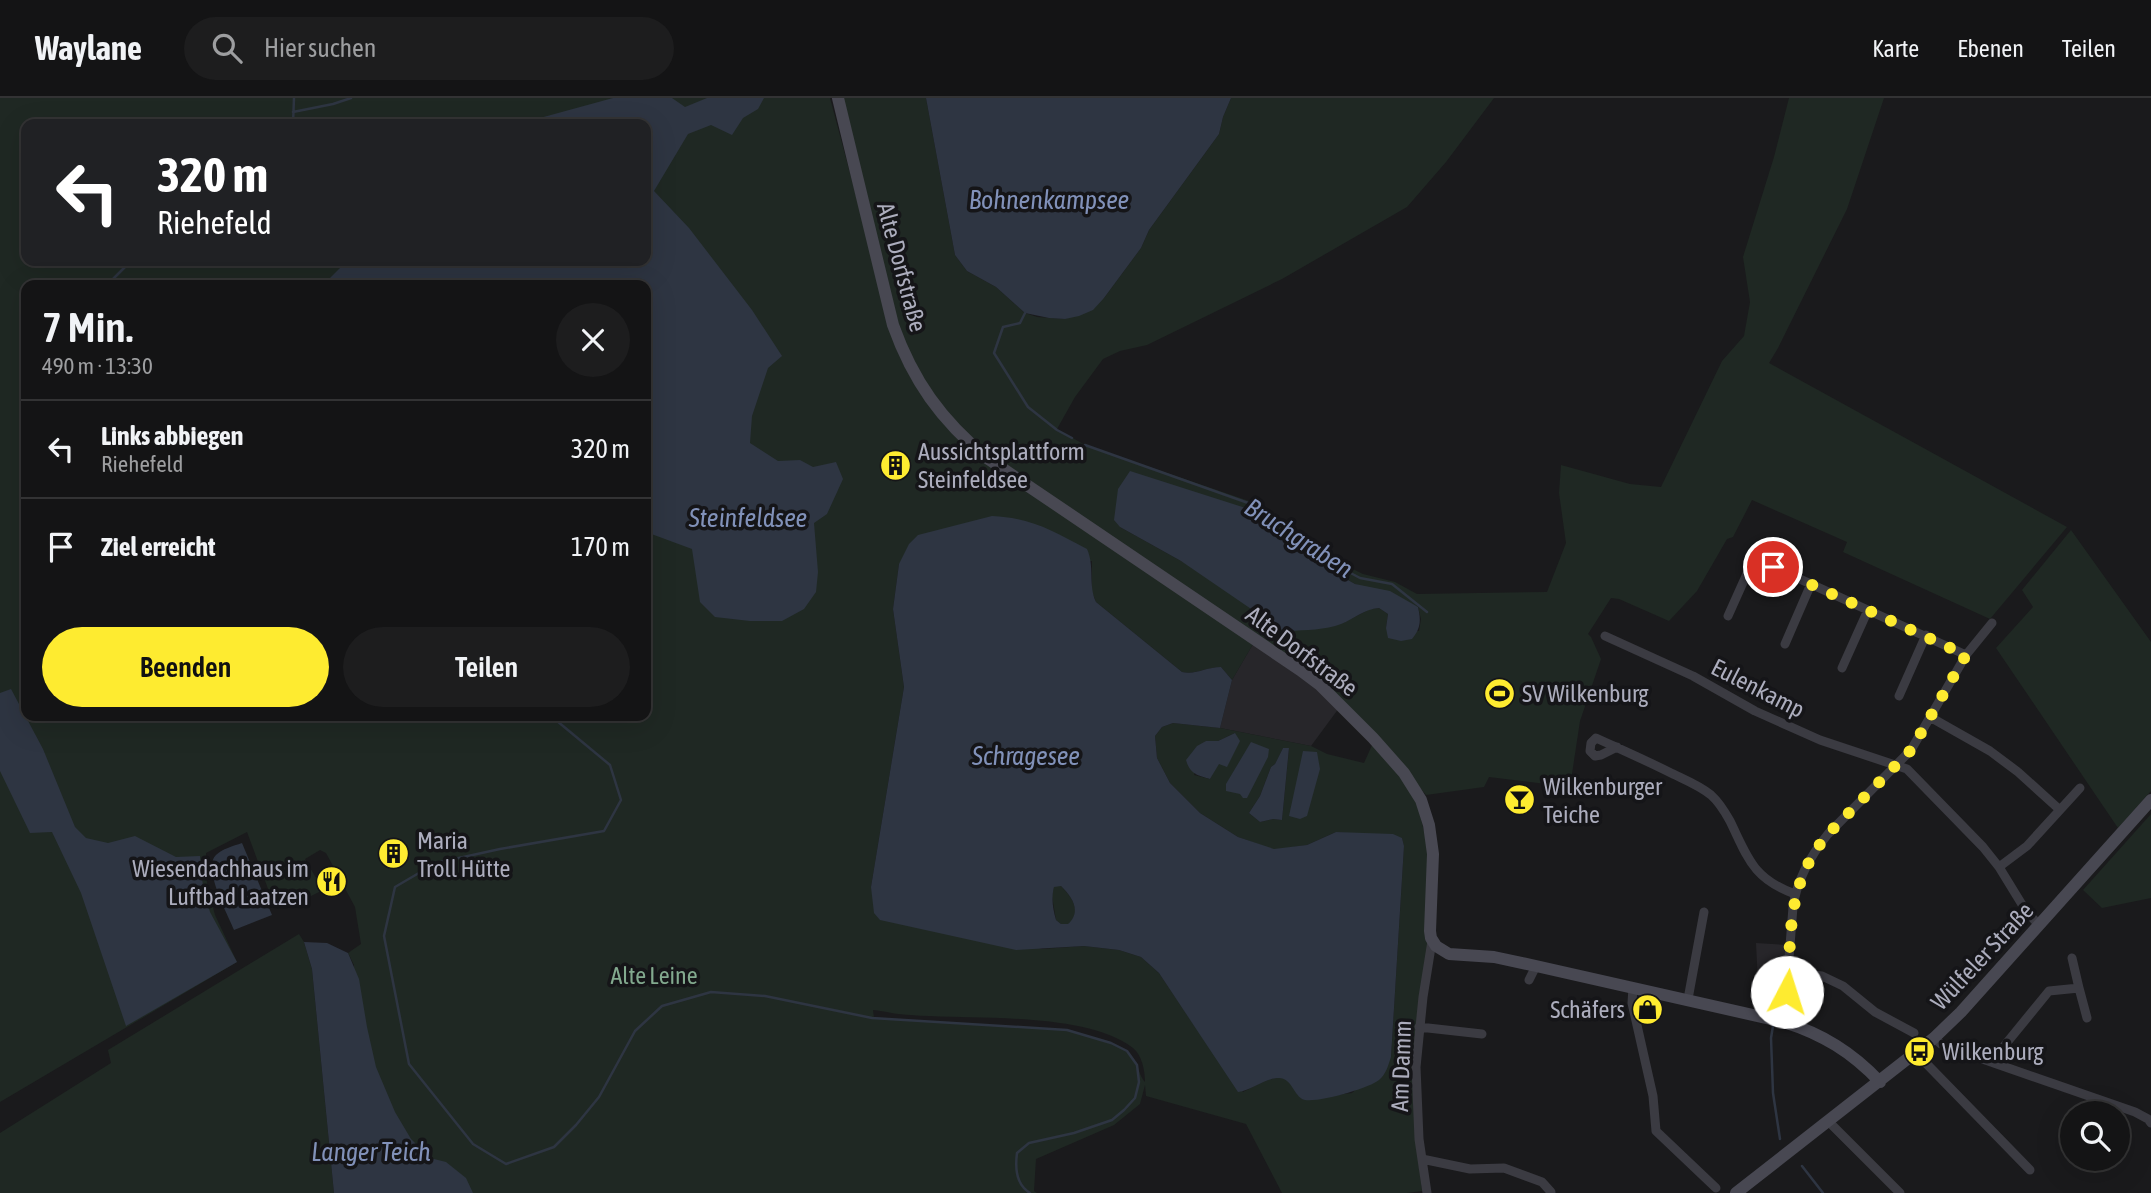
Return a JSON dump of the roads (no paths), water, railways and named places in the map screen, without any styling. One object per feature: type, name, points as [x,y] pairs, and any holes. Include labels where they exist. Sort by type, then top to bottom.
[{"type":"street","name":"Alte Dorfstraße","points":[[838,98],[893,324],[916,379],[933,405],[987,458],[1320,685],[1373,738],[1413,785],[1425,813],[1433,854],[1430,931],[1432,941]]},
{"type":"street","points":[[1728,616],[1754,558],[1966,655]]},
{"type":"street","points":[[1785,644],[1811,584]]},
{"type":"street","points":[[1842,668],[1868,610]]},
{"type":"street","points":[[1784,1022],[1795,894],[1804,872],[1817,848],[1911,750],[1966,655],[1992,623]]},
{"type":"street","points":[[1899,696],[1926,635]]},
{"type":"street","name":"Eulenkamp","points":[[1605,636],[1693,676],[1755,711],[1819,740],[1898,765]]},
{"type":"street","points":[[1930,717],[1990,751],[2060,810]]},
{"type":"street","points":[[1616,747],[1700,787],[1712,796],[1722,806],[1751,863],[1761,876],[1773,885],[1795,894]]},
{"type":"street","points":[[1898,765],[1907,769],[1983,847],[1999,867],[2026,911],[2039,925]]},
{"type":"street","points":[[1999,867],[2027,846],[2080,788]]},
{"type":"street","name":"Wülfeler Straße","points":[[1736,1193],[1934,1038],[1961,1012],[2151,800]]},
{"type":"street","points":[[1688,999],[1704,912]]},
{"type":"street","points":[[1432,941],[1441,951],[1449,954],[1494,957],[1784,1022],[1812,1031],[1833,1042],[1880,1082]]},
{"type":"street","name":"Am Damm","points":[[1427,1193],[1419,1139],[1416,1067],[1432,941]]},
{"type":"street","points":[[1427,972],[1434,962],[1449,954]]},
{"type":"street","points":[[2072,958],[2087,1018]]},
{"type":"street","points":[[1529,981],[1536,966]]},
{"type":"street","points":[[1789,972],[1822,976],[1833,981],[1875,1012],[1914,1033]]},
{"type":"street","points":[[1633,987],[1632,1003],[1653,1096],[1656,1131],[1716,1188]]},
{"type":"street","points":[[1991,1062],[2049,991],[2079,988]]},
{"type":"street","points":[[1419,1027],[1482,1034]]},
{"type":"street","points":[[1934,1038],[1941,1044],[2135,1112],[2151,1123]]},
{"type":"street","points":[[1916,1053],[2030,1170]]},
{"type":"street","points":[[1829,1122],[1900,1193]]},
{"type":"street","points":[[1422,1159],[1470,1169],[1504,1168],[1542,1182],[1552,1192]]},
{"type":"water","name":"Steinfeldsee","points":[[613,98],[672,98],[685,107],[707,98],[764,98],[758,109],[743,118],[732,135],[711,125],[688,134],[654,191],[689,228],[752,310],[782,356],[768,368],[752,416],[750,443],[778,461],[800,460],[813,467],[836,462],[843,479],[827,514],[814,523],[818,572],[816,592],[804,609],[782,621],[715,617],[700,602],[692,549],[651,534],[651,280],[329,280],[342,266],[651,266],[651,119],[536,119]]},
{"type":"water","name":"Bohnenkampsee","points":[[926,98],[1231,98],[1219,134],[1149,230],[1141,248],[1104,298],[1093,310],[1065,319],[1025,313],[996,287],[967,271],[955,255]]},
{"type":"water","points":[[1130,471],[1255,511],[1308,557],[1355,584],[1390,591],[1418,607],[1420,620],[1417,631],[1412,639],[1401,641],[1388,638],[1388,614],[1379,608],[1329,627],[1282,630],[1181,561],[1120,527],[1114,520],[1118,489]]},
{"type":"water","name":"Schragesee","points":[[992,516],[1019,519],[1042,526],[1087,549],[1096,602],[1182,672],[1221,667],[1232,680],[1220,728],[1173,723],[1162,727],[1155,736],[1157,758],[1170,783],[1200,813],[1238,837],[1274,849],[1307,845],[1336,832],[1393,834],[1402,838],[1404,846],[1391,1057],[1379,1080],[1353,1091],[1317,1100],[1302,1099],[1286,1080],[1279,1078],[1238,1092],[1159,973],[1141,957],[1119,950],[1084,946],[1016,950],[880,920],[874,913],[871,887],[904,687],[893,609],[899,564],[909,544],[918,535]],"holes":[[[1061,886],[1072,899],[1075,909],[1068,924],[1061,924],[1055,916],[1053,891],[1054,887]]]},
{"type":"water","points":[[11,689],[21,708],[21,721],[28,721],[43,749],[75,827],[86,838],[108,843],[135,836],[176,857],[200,856],[203,887],[210,912],[237,962],[126,1026],[81,893],[52,832],[30,833],[0,771],[0,693]]},
{"type":"water","points":[[1235,733],[1240,741],[1227,767],[1219,764],[1210,779],[1192,771],[1186,760],[1197,746]]},
{"type":"water","points":[[1251,742],[1269,749],[1268,757],[1247,798],[1243,798],[1240,794],[1226,791],[1226,784]]},
{"type":"water","points":[[1283,748],[1289,748],[1282,820],[1260,822],[1249,813]]},
{"type":"water","points":[[1303,751],[1317,752],[1320,769],[1307,816],[1300,819],[1289,816]]},
{"type":"water","points":[[242,843],[272,915],[234,930],[212,870],[216,855]]},
{"type":"water","name":"Langer Teich","points":[[304,942],[327,943],[348,953],[359,979],[376,1067],[395,1112],[411,1139],[430,1158],[446,1162],[466,1178],[473,1193],[334,1193],[312,969]]},
{"type":"waterway","name":"Alte Leine","points":[[293,119],[294,98]]},
{"type":"waterway","points":[[293,112],[351,98]]},
{"type":"waterway","name":"Alte Leine","points":[[112,280],[126,266]]},
{"type":"waterway","name":"Bruchgraben","points":[[1025,313],[1020,323],[1003,327],[994,353],[1028,407],[1072,438]]},
{"type":"waterway","name":"Bruchgraben","points":[[1085,445],[1251,504],[1271,515],[1311,552],[1360,578],[1392,584],[1427,612]]},
{"type":"waterway","name":"Alte Leine","points":[[557,721],[610,765],[621,800],[604,831],[436,863],[395,887],[384,936],[409,1064],[473,1144],[506,1164],[554,1147],[599,1097],[635,1031],[662,1006],[711,992],[765,996],[872,1018],[1067,1030],[1111,1043],[1127,1051],[1137,1065],[1139,1082],[1135,1098],[1124,1110],[1112,1120],[1074,1133],[1029,1143],[1017,1153],[1018,1176],[1025,1190],[1030,1193]]},
{"type":"waterway","name":"Bruchgraben","points":[[1773,1026],[1773,1093],[1780,1139]]},
{"type":"waterway","name":"Bruchgraben","points":[[1802,1166],[1823,1193]]},
{"type":"place","name":"Aussichtsplattform Steinfeldsee","points":[[895,465]]},
{"type":"place","name":"SV Wilkenburg","points":[[1499,693]]},
{"type":"place","name":"Wilkenburger Teiche","points":[[1520,800]]},
{"type":"place","name":"Maria Troll Hütte","points":[[394,854]]},
{"type":"place","name":"Wiesendachhaus im Luftbad Laatzen","points":[[332,882]]},
{"type":"place","name":"Schäfers","points":[[1648,1009]]},
{"type":"place","name":"Wilkenburg","points":[[1919,1051]]}]
